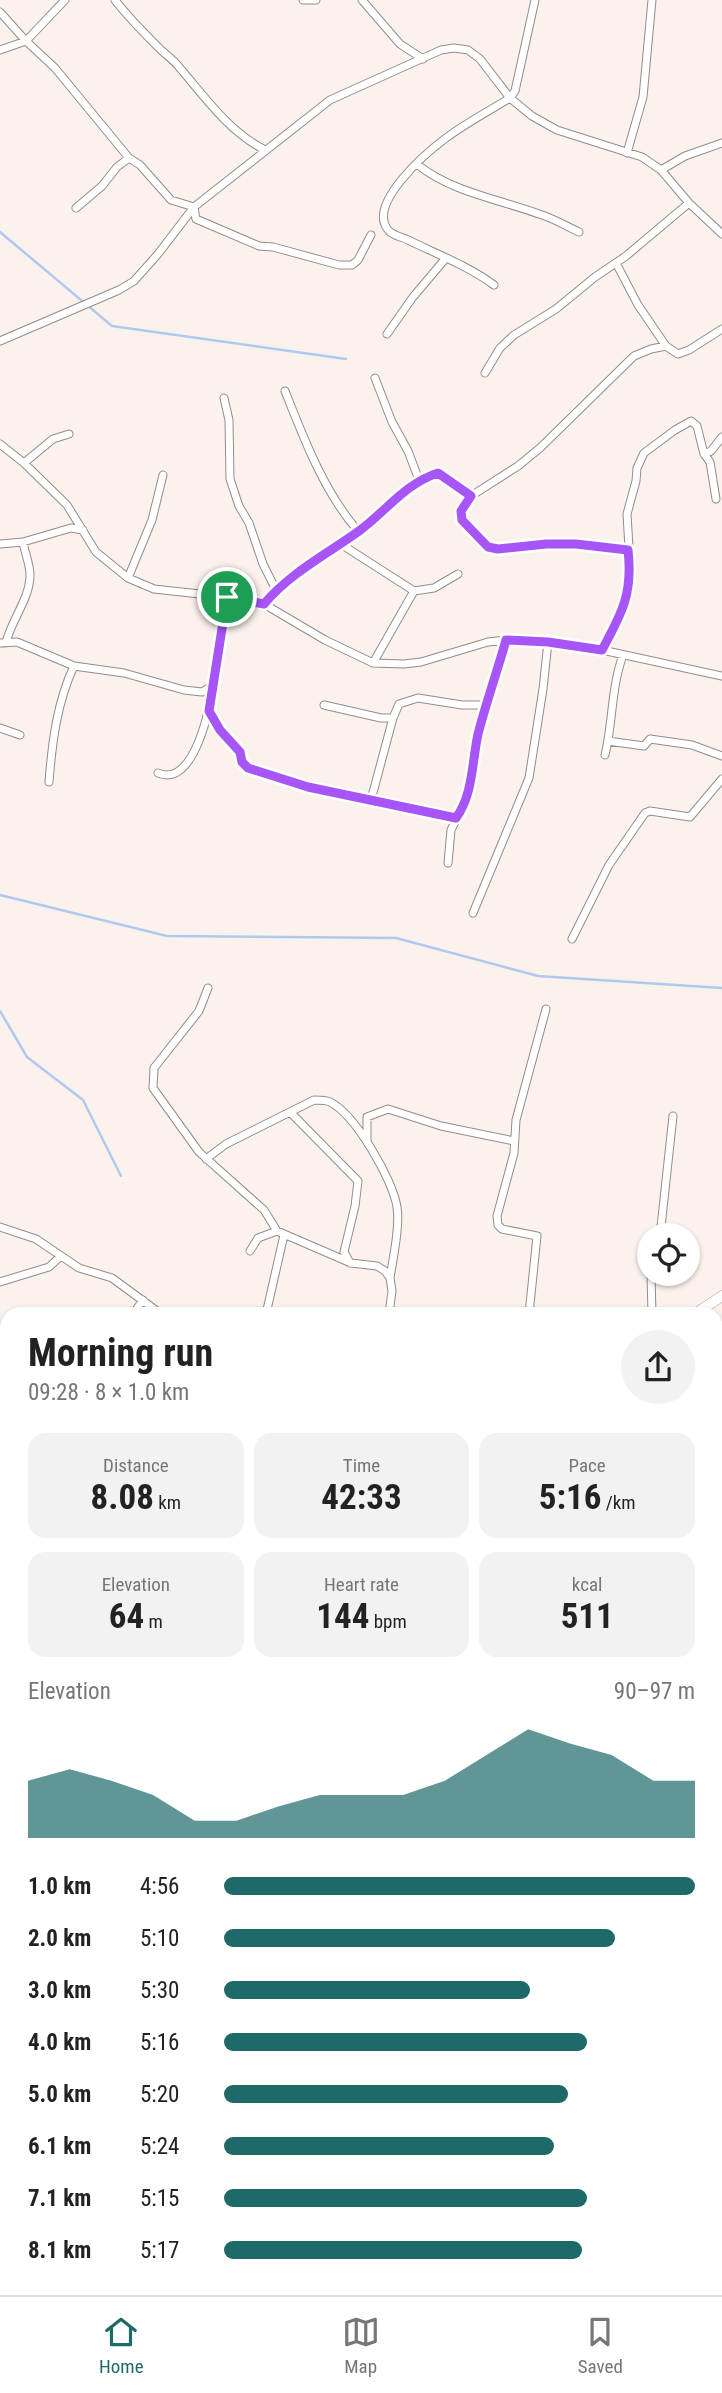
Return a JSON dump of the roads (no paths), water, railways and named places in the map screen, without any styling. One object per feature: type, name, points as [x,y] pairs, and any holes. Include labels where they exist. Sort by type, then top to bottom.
[{"type":"street","points":[[0,50],[26,41],[65,0]]},
{"type":"street","points":[[115,0],[130,20],[178,65],[197,91],[221,115],[253,143],[265,149]]},
{"type":"street","points":[[303,0],[316,0]]},
{"type":"street","points":[[362,0],[400,44],[423,59]]},
{"type":"street","points":[[494,285],[446,258],[390,233],[384,222],[388,198],[400,181],[447,137],[510,98],[515,91],[535,0]]},
{"type":"street","points":[[627,153],[643,97],[652,0]]},
{"type":"street","points":[[0,12],[55,68],[129,158],[140,165],[171,200],[194,207]]},
{"type":"street","points":[[0,341],[134,281],[194,207],[330,100],[441,50],[468,50],[480,59],[510,98],[532,116],[557,130],[642,157],[661,170],[689,203],[718,226],[722,234]]},
{"type":"street","points":[[661,170],[685,156],[722,143]]},
{"type":"street","points":[[76,208],[129,158]]},
{"type":"street","points":[[418,165],[444,181],[540,214],[579,232]]},
{"type":"street","points":[[485,373],[500,348],[514,335],[556,309],[689,203]]},
{"type":"street","points":[[194,207],[196,219],[241,240],[339,265],[352,265],[358,260],[371,235]]},
{"type":"street","points":[[387,334],[413,297],[446,258]]},
{"type":"street","points":[[615,263],[638,305],[666,346],[678,354],[722,330]]},
{"type":"street","points":[[628,550],[576,544],[498,549],[488,547],[462,520],[461,511],[471,496],[518,466],[540,448],[634,356],[666,346]]},
{"type":"street","points":[[375,378],[419,480]]},
{"type":"street","points":[[285,391],[327,484],[343,514],[358,531]]},
{"type":"street","points":[[224,398],[229,420],[230,479],[276,590]]},
{"type":"street","points":[[602,650],[628,598],[630,565],[627,514],[637,468],[644,453],[691,421],[697,426],[704,454],[710,462],[716,499]]},
{"type":"street","points":[[24,463],[53,439],[69,434]]},
{"type":"street","points":[[704,454],[711,451],[722,437]]},
{"type":"street","points":[[0,444],[24,463],[67,505],[96,552],[128,578],[154,589],[264,604],[325,640],[373,663],[421,662],[488,642],[506,640],[548,642],[602,650],[721,674]]},
{"type":"street","points":[[264,604],[276,590],[333,546],[358,531],[419,480],[438,473],[471,496]]},
{"type":"street","points":[[128,578],[152,520],[163,475]]},
{"type":"street","points":[[0,544],[23,542],[71,528],[83,530]]},
{"type":"street","points":[[343,541],[347,548],[414,591],[433,588],[458,574]]},
{"type":"street","points":[[23,542],[30,574],[28,589],[3,643],[17,642],[74,666],[124,673],[184,690],[202,692],[209,688],[213,680]]},
{"type":"street","points":[[373,663],[414,591]]},
{"type":"street","points":[[158,773],[172,774],[194,753],[205,728],[227,597]]},
{"type":"street","points":[[448,863],[451,830],[468,796],[473,758],[506,640]]},
{"type":"street","points":[[473,913],[529,778],[548,642]]},
{"type":"street","points":[[605,755],[613,692],[623,655]]},
{"type":"street","points":[[49,782],[54,732],[64,691],[74,666]]},
{"type":"street","points":[[370,800],[399,704],[418,698],[462,705],[486,705]]},
{"type":"street","points":[[324,705],[381,719],[393,718]]},
{"type":"street","points":[[209,711],[220,730],[240,752],[242,762],[248,768],[308,787],[456,818]]},
{"type":"street","points":[[0,728],[20,735]]},
{"type":"street","points":[[608,741],[644,746],[650,739],[692,745],[722,756]]},
{"type":"street","points":[[572,940],[609,865],[645,813],[650,811],[690,817],[722,779]]},
{"type":"street","points":[[208,989],[199,1011],[153,1068],[153,1088],[174,1121],[206,1159],[264,1210],[281,1233],[351,1263],[377,1266],[390,1278]]},
{"type":"street","points":[[529,1307],[537,1236],[502,1229],[498,1225],[497,1216],[512,1164],[516,1120],[546,1009]]},
{"type":"street","points":[[206,1159],[226,1144],[314,1100],[330,1102],[349,1118],[367,1143],[388,1177],[398,1208],[390,1278],[390,1307]]},
{"type":"street","points":[[367,1143],[367,1117],[388,1109],[440,1126],[514,1141]]},
{"type":"street","points":[[290,1112],[358,1181],[350,1235],[344,1252],[351,1263]]},
{"type":"street","points":[[661,1223],[673,1116]]},
{"type":"street","points":[[0,1227],[36,1239],[79,1268],[111,1278],[152,1307]]},
{"type":"street","points":[[250,1251],[258,1238],[281,1233]]},
{"type":"street","points":[[267,1307],[281,1233]]},
{"type":"street","points":[[0,1282],[49,1267],[61,1256]]},
{"type":"street","points":[[651,1286],[652,1307]]},
{"type":"street","points":[[706,1307],[722,1296]]},
{"type":"street","points":[[138,1307],[143,1300]]},
{"type":"waterway","points":[[0,232],[112,326],[346,359]]},
{"type":"waterway","points":[[0,895],[167,936],[396,938],[538,976],[722,988]]},
{"type":"waterway","points":[[0,1011],[27,1057],[83,1100],[121,1176]]}]
